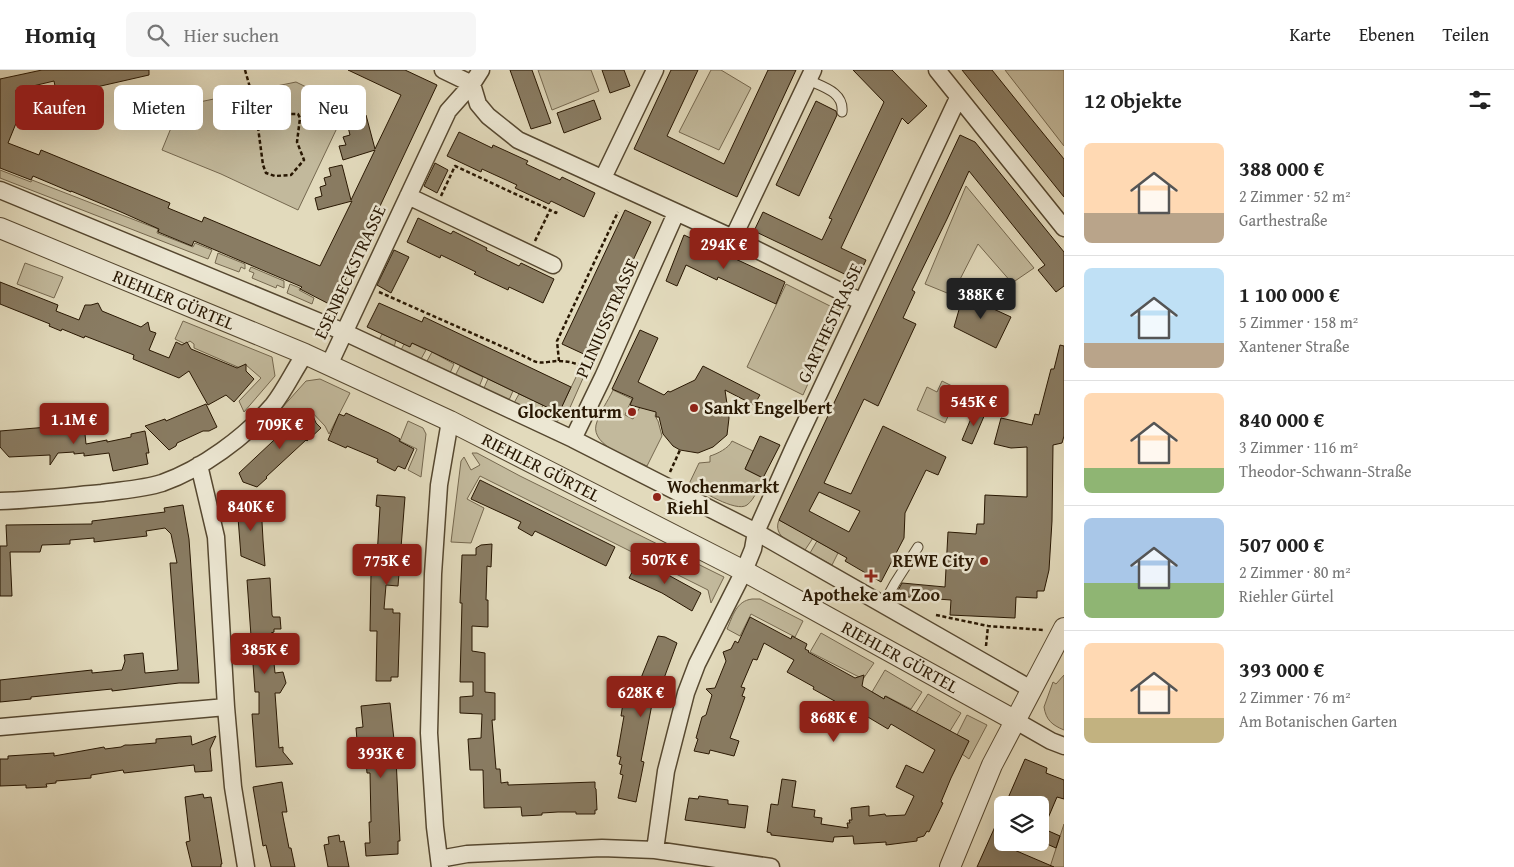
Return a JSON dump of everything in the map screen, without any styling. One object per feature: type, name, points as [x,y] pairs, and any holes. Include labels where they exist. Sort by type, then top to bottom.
[{"type":"street","points":[[443,70],[477,77],[478,104],[488,116],[518,140],[733,238],[862,302]]},
{"type":"street","points":[[603,178],[655,70]]},
{"type":"street","points":[[936,70],[1064,228]]},
{"type":"street","points":[[733,238],[810,75]]},
{"type":"street","name":"ESENBECKSTRASSE","points":[[329,365],[448,112],[477,77]]},
{"type":"street","name":"GARTHESTRASSE","points":[[655,850],[666,771],[686,693],[696,664],[744,571],[756,532],[958,98]]},
{"type":"street","name":"RIEHLER GÜRTEL","points":[[0,190],[344,332],[573,440],[756,532],[1031,689]]},
{"type":"street","name":"ESENBECKSTRASSE","points":[[408,196],[553,265]]},
{"type":"street","name":"PLINIUSSTRASSE","points":[[573,440],[676,213]]},
{"type":"street","name":"RIEHLER GÜRTEL","points":[[0,228],[305,354],[450,421],[744,571],[1046,739],[1064,746]]},
{"type":"street","points":[[0,501],[44,499],[140,487],[160,483],[179,476],[238,440],[274,404],[305,354]]},
{"type":"street","points":[[450,421],[439,485],[433,574],[429,733],[435,827],[440,863],[467,854],[602,848],[655,850],[771,867]]},
{"type":"street","points":[[199,465],[216,537],[226,707],[233,787],[246,867]]},
{"type":"street","points":[[947,867],[988,774],[1064,628]]},
{"type":"street","points":[[0,727],[226,707]]},
{"type":"lane","points":[[810,75],[836,94],[841,102],[842,112]]},
{"type":"lane","points":[[884,605],[895,583],[918,547]]},
{"type":"path","points":[[245,70],[249,85]]},
{"type":"path","points":[[255,105],[274,114],[298,114],[300,118],[297,142],[304,160],[291,175],[275,176],[266,173],[263,165],[255,105]]},
{"type":"path","points":[[434,209],[455,166],[556,213],[557,210]]},
{"type":"path","points":[[529,254],[550,210]]},
{"type":"path","points":[[559,361],[557,341],[618,212]]},
{"type":"path","points":[[382,294],[528,358],[536,364],[559,361],[582,366]]},
{"type":"path","points":[[664,485],[680,450]]},
{"type":"path","points":[[930,614],[988,626],[1040,630]]},
{"type":"path","points":[[986,649],[988,626]]},
{"type":"shaded area","points":[[538,70],[591,70],[599,91],[552,110]]},
{"type":"shaded area","points":[[711,70],[721,70],[751,88],[719,150],[679,132]]},
{"type":"shaded area","points":[[1005,70],[1064,70],[1064,146]]},
{"type":"shaded area","points":[[296,82],[302,85],[301,130],[336,130],[298,210],[221,174],[162,150],[170,130],[203,130],[203,101],[213,99],[213,130],[291,130],[291,85],[282,85]]},
{"type":"shaded area","points":[[0,170],[31,182],[32,180],[158,229],[157,233],[193,247],[195,243],[212,250],[208,259],[0,178]]},
{"type":"shaded area","points":[[966,186],[1034,268],[1012,283],[978,244],[952,295],[925,284]]},
{"type":"shaded area","points":[[218,253],[245,264],[245,269],[241,267],[239,272],[215,263]]},
{"type":"shaded area","points":[[25,263],[63,277],[54,298],[17,284]]},
{"type":"shaded area","points":[[251,267],[284,281],[284,288],[277,285],[276,288],[252,278],[254,273],[249,271]]},
{"type":"shaded area","points":[[290,284],[300,288],[299,290],[314,298],[312,304],[287,293]]},
{"type":"shaded area","points":[[786,284],[840,311],[803,395],[747,367]]},
{"type":"shaded area","points":[[183,321],[272,357],[275,376],[244,412],[239,401],[261,378],[246,365],[240,368],[194,348],[194,344],[190,341],[185,344],[175,339]]},
{"type":"shaded area","points":[[382,334],[396,340],[394,347],[379,340]]},
{"type":"shaded area","points":[[412,343],[426,350],[421,359],[401,350],[404,344]]},
{"type":"shaded area","points":[[432,352],[454,364],[450,373],[427,361]]},
{"type":"shaded area","points":[[460,366],[483,377],[479,387],[455,376]]},
{"type":"shaded area","points":[[578,373],[584,376],[568,412],[555,423],[542,418],[547,407],[559,412]]},
{"type":"shaded area","points":[[320,379],[350,393],[329,434],[325,426],[308,408],[292,423],[280,410],[306,381]]},
{"type":"shaded area","points":[[488,379],[513,391],[509,400],[484,388]]},
{"type":"shaded area","points":[[942,381],[960,390],[945,423],[917,410],[927,387],[937,392]]},
{"type":"shaded area","points":[[613,390],[632,399],[625,415],[633,419],[643,402],[658,410],[655,416],[662,436],[647,466],[614,451],[596,433],[597,421]]},
{"type":"shaded area","points":[[519,394],[543,405],[538,415],[514,403]]},
{"type":"shaded area","points":[[408,421],[423,428],[426,434],[421,477],[408,470],[417,449],[400,441]]},
{"type":"shaded area","points":[[732,441],[753,451],[745,469],[763,478],[752,499],[747,505],[742,507],[718,500],[689,484],[699,463],[710,462],[710,456],[726,448]]},
{"type":"shaded area","points":[[472,453],[477,453],[724,577],[711,603],[708,590],[480,476],[467,499],[484,508],[471,543],[451,542],[461,461],[464,457],[471,470],[480,465]]},
{"type":"shaded area","points":[[779,520],[813,538],[805,550],[781,535],[778,531]]},
{"type":"shaded area","points":[[817,541],[838,553],[832,565],[810,553]]},
{"type":"shaded area","points":[[752,599],[760,599],[803,621],[795,637],[751,614],[740,636],[727,629],[733,614],[739,606]]},
{"type":"shaded area","points":[[821,633],[874,663],[863,679],[810,652]]},
{"type":"shaded area","points":[[885,670],[922,692],[911,709],[886,696],[884,699],[872,692]]},
{"type":"shaded area","points":[[1064,675],[1064,730],[1050,722],[1044,707],[1053,682],[1056,684]]},
{"type":"shaded area","points":[[928,694],[961,713],[950,731],[916,713]]},
{"type":"shaded area","points":[[967,715],[987,725],[969,759],[962,754],[969,741],[957,735]]},
{"type":"shaded area","points":[[1064,824],[1064,867],[1050,867]]},
{"type":"building","points":[[42,70],[149,70],[149,75],[104,85],[55,85],[54,81],[37,85],[15,85],[15,126],[8,143],[39,155],[41,150],[170,203],[168,208],[202,222],[204,217],[320,266],[352,201],[318,210],[315,198],[322,196],[320,187],[326,185],[324,178],[331,176],[329,168],[342,165],[351,200],[375,150],[343,160],[339,146],[346,145],[343,137],[350,135],[349,130],[366,130],[366,115],[375,149],[401,95],[348,70],[405,70],[437,85],[333,306],[300,289],[302,287],[194,241],[192,246],[158,232],[159,229],[71,191],[33,176],[31,180],[0,168],[0,79]]},
{"type":"building","points":[[510,70],[532,70],[551,123],[531,129]]},
{"type":"building","points":[[602,70],[624,70],[630,86],[610,93]]},
{"type":"building","points":[[671,70],[698,70],[667,136],[724,164],[768,70],[796,70],[737,197],[634,149]]},
{"type":"building","points":[[853,70],[892,70],[927,106],[908,124],[902,118],[841,248],[866,260],[857,280],[754,231],[763,212],[822,240],[832,219],[829,218],[884,102]]},
{"type":"building","points":[[962,70],[992,70],[1064,159],[1064,197]]},
{"type":"building","points":[[594,100],[601,119],[564,133],[557,113]]},
{"type":"building","points":[[816,101],[836,111],[837,115],[799,196],[776,185]]},
{"type":"building","points":[[459,132],[492,148],[493,145],[528,161],[526,164],[560,180],[562,177],[595,193],[584,217],[551,201],[549,204],[515,188],[517,185],[482,169],[481,172],[447,156]]},
{"type":"building","points":[[960,135],[975,142],[1064,252],[1064,286],[1056,292],[1038,270],[1045,265],[969,171],[912,290],[915,292],[903,318],[916,324],[878,406],[864,399],[824,483],[851,494],[883,426],[946,457],[938,475],[926,470],[905,513],[904,538],[881,582],[845,561],[847,558],[779,520]],"holes":[[[819,492],[860,511],[849,532],[809,511]]]},
{"type":"building","points":[[435,163],[448,170],[437,193],[424,186]]},
{"type":"building","points":[[625,210],[651,222],[588,356],[562,344]]},
{"type":"building","points":[[418,218],[451,234],[453,231],[519,266],[521,263],[554,279],[543,303],[509,287],[508,290],[474,274],[476,272],[441,255],[440,258],[407,242]]},
{"type":"building","points":[[684,235],[785,282],[776,304],[718,277],[717,280],[686,265],[677,286],[666,281]]},
{"type":"building","points":[[394,250],[409,257],[391,293],[377,285]]},
{"type":"building","points":[[0,282],[58,305],[56,311],[79,320],[85,305],[98,303],[102,311],[141,327],[148,322],[150,331],[156,333],[149,350],[169,358],[176,342],[182,345],[187,342],[191,349],[237,368],[246,364],[246,371],[254,379],[234,402],[226,395],[208,405],[189,371],[179,378],[133,359],[134,355],[85,336],[84,338],[62,329],[61,331],[49,326],[50,324],[0,304]]},
{"type":"building","points":[[965,289],[987,306],[1011,317],[996,348],[954,327]]},
{"type":"building","points":[[379,303],[422,322],[424,317],[571,387],[559,413],[412,343],[410,347],[367,327]]},
{"type":"building","name":"Sankt Engelbert","points":[[640,330],[658,338],[638,382],[664,395],[668,391],[670,392],[695,380],[703,366],[760,395],[754,405],[725,390],[729,418],[727,435],[713,447],[698,453],[680,450],[673,446],[663,434],[659,417],[656,417],[656,412],[630,405],[633,398],[612,389]]},
{"type":"building","points":[[1060,345],[1064,346],[1064,436],[1062,443],[1053,445],[1049,570],[1044,591],[1037,591],[1037,598],[1016,597],[1015,618],[950,615],[951,600],[895,596],[902,583],[945,587],[948,532],[976,534],[977,524],[984,524],[985,495],[1027,497],[1027,447],[1011,448],[994,444],[1001,418],[1032,425],[1035,414],[1039,415],[1051,369],[1054,369]]},
{"type":"building","points":[[206,404],[217,427],[177,443],[176,446],[169,450],[145,426],[165,419],[166,421]]},
{"type":"building","points":[[975,409],[985,414],[972,444],[962,440]]},
{"type":"building","points":[[305,411],[313,416],[321,428],[257,487],[243,482],[239,473]]},
{"type":"building","points":[[346,413],[389,433],[414,449],[405,469],[398,466],[395,471],[377,462],[378,459],[328,440],[339,414],[344,416]]},
{"type":"building","points":[[84,424],[86,444],[131,437],[131,434],[145,431],[149,453],[146,453],[148,464],[113,471],[109,453],[84,456],[84,453],[74,454],[74,452],[58,453],[50,465],[50,455],[9,457],[0,447],[0,431]]},
{"type":"building","points":[[760,436],[780,445],[763,478],[745,469]]},
{"type":"building","points":[[480,480],[615,547],[606,566],[535,531],[532,536],[518,528],[521,522],[471,499]]},
{"type":"building","points":[[377,495],[405,497],[398,586],[386,585],[384,609],[393,609],[393,613],[400,613],[398,677],[391,677],[391,681],[376,681],[377,631],[370,631],[371,573],[376,573],[380,507],[376,506]]},
{"type":"building","points":[[261,503],[265,566],[241,556],[237,505]]},
{"type":"building","points":[[183,505],[189,539],[199,683],[179,683],[112,691],[112,689],[0,702],[0,680],[92,670],[92,673],[122,670],[125,661],[124,655],[143,653],[145,673],[178,670],[170,563],[177,563],[171,534],[165,528],[146,531],[147,536],[94,542],[94,538],[70,540],[70,544],[42,545],[40,552],[10,552],[12,596],[0,596],[0,546],[7,546],[6,525],[92,524],[92,521],[165,512],[164,508]]},
{"type":"building","points":[[492,544],[491,567],[487,566],[486,600],[488,600],[488,627],[472,626],[472,651],[485,653],[485,692],[495,693],[495,720],[492,720],[496,769],[500,769],[501,783],[508,782],[508,785],[595,782],[597,810],[595,810],[595,814],[558,812],[522,816],[521,807],[484,808],[483,770],[470,770],[468,739],[481,738],[482,714],[460,713],[460,697],[473,696],[473,682],[460,682],[462,603],[460,603],[462,555],[476,555],[476,548],[481,545]]},
{"type":"building","points":[[639,559],[701,593],[692,611],[662,593],[629,578]]},
{"type":"building","points":[[270,578],[272,615],[273,617],[280,617],[281,629],[274,629],[274,632],[271,633],[275,673],[283,672],[286,683],[280,693],[275,693],[279,748],[283,747],[283,752],[293,764],[256,767],[252,714],[259,714],[259,692],[255,692],[247,580]]},
{"type":"building","points":[[750,617],[791,639],[792,636],[807,644],[805,649],[808,652],[855,678],[864,675],[862,686],[884,699],[885,696],[969,741],[951,778],[941,802],[943,803],[929,832],[927,831],[924,836],[917,838],[917,841],[886,845],[886,842],[854,844],[853,836],[834,837],[833,842],[771,835],[771,833],[767,832],[771,804],[778,805],[782,779],[796,781],[792,807],[815,810],[814,817],[822,818],[821,824],[848,828],[847,823],[850,823],[849,820],[852,820],[851,808],[869,806],[869,816],[885,814],[886,816],[905,815],[914,796],[896,787],[906,765],[923,773],[935,750],[891,724],[888,729],[851,707],[849,709],[813,689],[814,687],[787,672],[794,660],[764,643],[757,660],[753,659],[741,687],[745,688],[742,696],[745,697],[730,738],[739,741],[734,756],[710,750],[709,754],[694,751],[702,717],[706,715],[712,695],[706,689],[715,688],[726,661],[723,652],[731,649],[735,641],[738,643]]},
{"type":"building","points":[[658,636],[677,643],[656,700],[653,699],[641,761],[644,762],[636,802],[618,798],[623,775],[620,774],[622,765],[619,764],[621,757],[617,756],[624,716],[621,716],[623,703],[630,705]]},
{"type":"building","points":[[390,703],[396,758],[400,841],[398,841],[398,854],[366,856],[365,843],[370,843],[370,773],[367,773],[364,740],[357,740],[356,728],[363,727],[361,706]]},
{"type":"building","points":[[191,736],[192,745],[216,736],[210,749],[212,771],[195,772],[194,765],[124,773],[123,770],[91,775],[91,778],[56,781],[56,783],[46,784],[47,787],[26,788],[26,785],[0,786],[0,759],[8,759],[8,756],[54,753],[54,756],[104,747],[105,749],[125,745],[156,743],[156,739]]},
{"type":"building","points":[[1025,759],[1047,768],[1046,773],[1064,780],[1064,799],[1057,797],[1049,816],[1049,796],[1009,796]]},
{"type":"building","points":[[282,782],[287,812],[282,812],[295,867],[271,867],[266,845],[263,846],[253,787]]},
{"type":"building","points":[[203,794],[204,798],[211,797],[221,867],[192,867],[186,842],[190,841],[185,797]]},
{"type":"building","points":[[699,796],[728,800],[728,804],[748,806],[745,828],[685,820],[689,798],[698,799]]},
{"type":"building","points":[[994,829],[994,851],[1017,851],[1054,867],[977,867]]},
{"type":"building","points":[[1049,831],[1060,836],[1056,848],[1049,845]]},
{"type":"building","points":[[339,835],[340,842],[344,841],[349,867],[328,867],[324,845],[329,844],[328,837]]},
{"type":"place","name":"Sankt Engelbert","points":[[694,408]]},
{"type":"place","name":"Glockenturm","points":[[632,412]]},
{"type":"place","name":"Wochenmarkt Riehl","points":[[657,497]]},
{"type":"place","name":"REWE City","points":[[984,561]]},
{"type":"place","name":"Apotheke am Zoo","points":[[871,576]]}]
